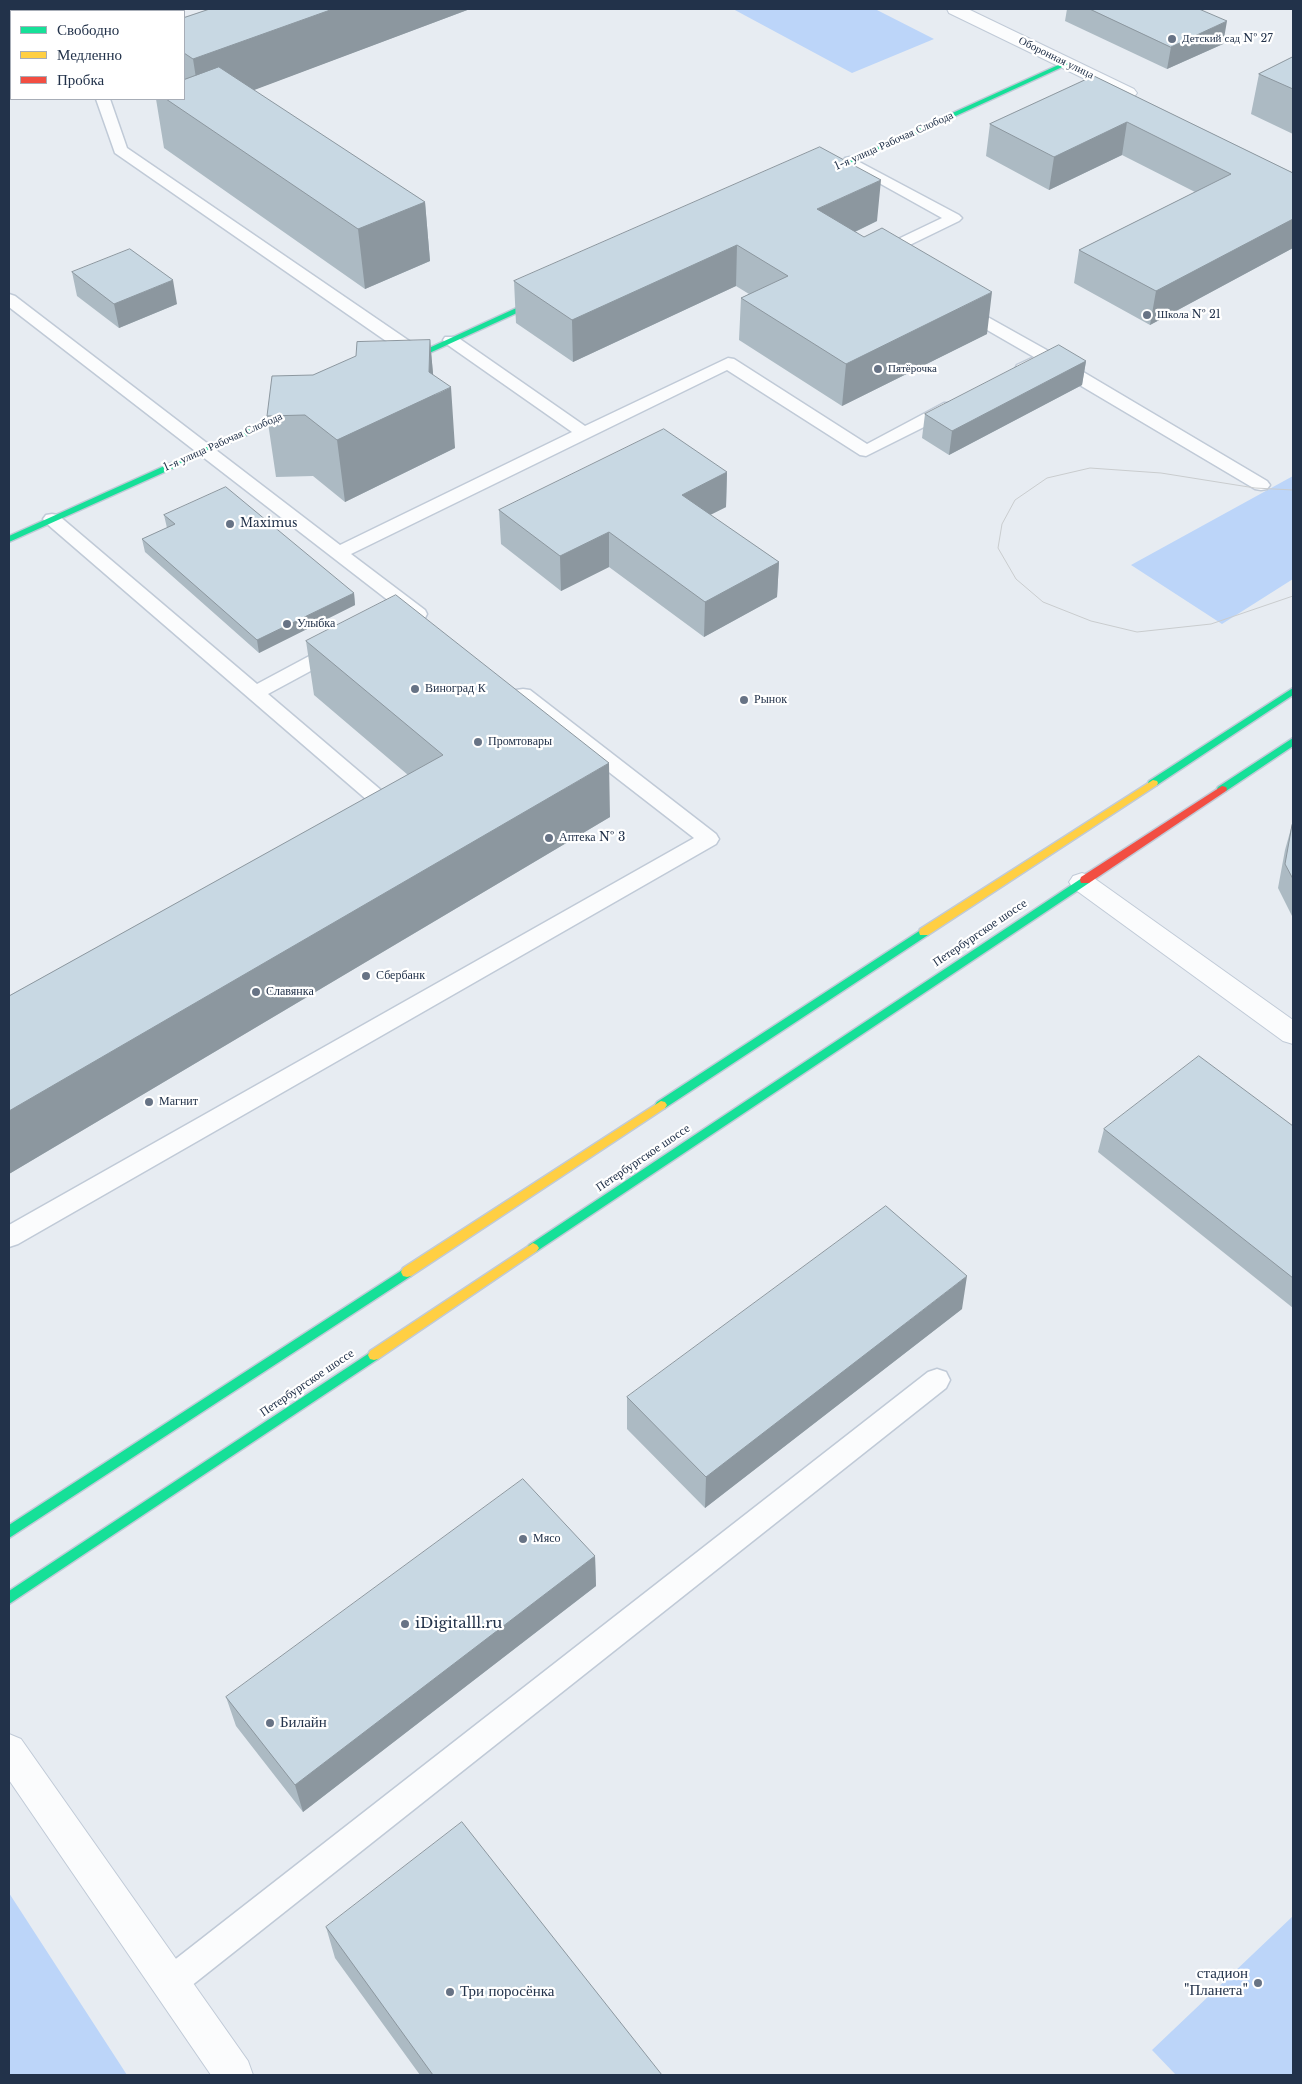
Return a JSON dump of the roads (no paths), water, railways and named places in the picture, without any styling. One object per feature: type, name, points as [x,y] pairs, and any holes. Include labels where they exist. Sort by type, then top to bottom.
[{"type":"main road","name":"1-я улица Рабочая Слобода","points":[[804,182],[1067,63]]},
{"type":"main road","points":[[392,367],[560,291]]},
{"type":"main road","name":"1-я улица Рабочая Слобода","points":[[9,539],[312,403]]},
{"type":"main road","points":[[9,1532],[1048,858],[1107,812],[1293,691]]},
{"type":"main road","name":"Петербургское шоссе","points":[[9,1598],[1078,879],[1293,741]]},
{"type":"street","name":"Оборонная улица","points":[[955,9],[1145,101]]},
{"type":"street","points":[[1078,879],[1293,1034]]},
{"type":"street","points":[[9,1751],[234,2075]]},
{"type":"lane","points":[[103,100],[120,150],[418,355]]},
{"type":"lane","points":[[850,161],[954,218],[873,257],[890,267]]},
{"type":"lane","points":[[9,299],[338,552],[403,614],[436,628]]},
{"type":"lane","points":[[950,302],[1261,485]]},
{"type":"lane","points":[[451,340],[584,433]]},
{"type":"lane","points":[[1011,375],[1046,357]]},
{"type":"lane","points":[[338,552],[728,363],[866,451],[969,397]]},
{"type":"lane","points":[[52,519],[388,807],[362,822]]},
{"type":"lane","points":[[255,693],[353,640]]},
{"type":"lane","points":[[9,1237],[709,839],[506,682]]},
{"type":"lane","points":[[170,1983],[936,1380]]},
{"type":"tram line","points":[[1293,490],[1255,488],[1161,473],[1090,468],[1047,478],[1015,500],[1002,524],[998,548],[1016,579],[1043,602],[1091,621],[1137,632],[1211,624],[1293,596]]},
{"type":"place","name":"Детский сад № 27","points":[[1172,39]]},
{"type":"place","name":"Школа № 21","points":[[1147,315]]},
{"type":"place","name":"Пятёрочка","points":[[878,369]]},
{"type":"place","name":"Maximus","points":[[230,524]]},
{"type":"place","name":"Улыбка","points":[[287,624]]},
{"type":"place","name":"Виноград К","points":[[415,689]]},
{"type":"place","name":"Рынок","points":[[744,700]]},
{"type":"place","name":"Промтовары","points":[[478,742]]},
{"type":"place","name":"Аптека № 3","points":[[549,838]]},
{"type":"place","name":"Сбербанк","points":[[366,976]]},
{"type":"place","name":"Славянка","points":[[256,992]]},
{"type":"place","name":"Магнит","points":[[149,1102]]},
{"type":"place","name":"Мясо","points":[[523,1539]]},
{"type":"place","name":"iDigitalll.ru","points":[[405,1624]]},
{"type":"place","name":"Билайн","points":[[270,1723]]},
{"type":"place","name":"стадион \"Планета\"","points":[[1258,1983]]},
{"type":"place","name":"Три поросёнка","points":[[450,1992]]}]
